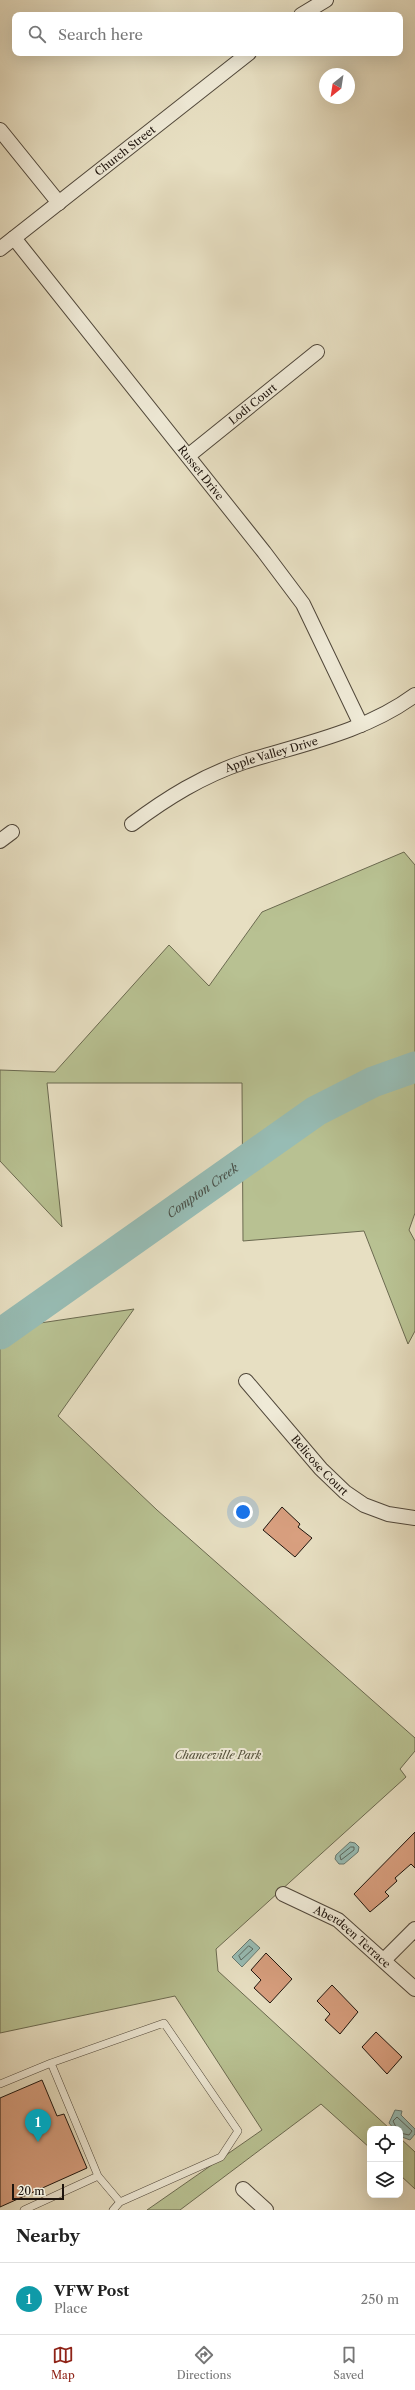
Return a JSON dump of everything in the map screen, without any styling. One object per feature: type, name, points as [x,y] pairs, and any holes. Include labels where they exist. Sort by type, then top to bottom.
[{"type":"street","points":[[306,12],[326,0]]},
{"type":"street","name":"Church Street","points":[[0,249],[245,56]]},
{"type":"street","points":[[0,130],[59,202]]},
{"type":"street","name":"Russet Drive","points":[[14,238],[188,456],[303,604],[361,725]]},
{"type":"street","name":"Lodi Court","points":[[188,456],[317,352]]},
{"type":"street","name":"Apple Valley Drive","points":[[132,824],[169,797],[210,775],[243,762],[313,744],[361,725],[415,695]]},
{"type":"street","points":[[0,841],[12,832]]},
{"type":"street","name":"Belicose Court","points":[[246,1381],[321,1469],[345,1492],[364,1505],[388,1514],[415,1518]]},
{"type":"street","name":"Aberdeen Terrace","points":[[284,1894],[338,1920],[415,1989]]},
{"type":"street","points":[[384,1960],[415,1928]]},
{"type":"street","points":[[243,2189],[266,2210]]},
{"type":"lane","points":[[0,2084],[50,2063],[164,2023],[238,2131],[221,2157],[120,2202],[113,2210]]},
{"type":"lane","points":[[50,2063],[98,2176],[120,2202]]},
{"type":"lane","points":[[24,2210],[98,2176]]},
{"type":"green space","points":[[404,852],[415,865],[415,1213],[409,1230],[415,1241],[415,1331],[408,1344],[364,1231],[243,1241],[242,1083],[47,1083],[62,1227],[0,1161],[0,1070],[55,1072],[169,945],[209,986],[262,912]]},
{"type":"green space","name":"Chanceville Park","points":[[134,1309],[58,1416],[157,1510],[415,1738],[415,1751],[400,1769],[406,1777],[216,1949],[218,1971],[387,2126],[367,2126],[367,2145],[321,2104],[180,2210],[147,2210],[262,2130],[175,1996],[0,2033],[0,1329]]},
{"type":"green space","points":[[403,2141],[415,2152],[415,2189],[403,2178]]},
{"type":"water","points":[[350,1842],[355,1843],[359,1847],[358,1852],[344,1864],[339,1864],[335,1859],[336,1855]]},
{"type":"water","points":[[250,1939],[260,1948],[242,1967],[232,1957]]},
{"type":"water","points":[[395,2110],[402,2111],[401,2115],[415,2129],[415,2134],[410,2140],[403,2137],[403,2126],[392,2126],[389,2123]]},
{"type":"building","points":[[282,1507],[300,1524],[298,1527],[312,1538],[295,1557],[263,1530]]},
{"type":"building","points":[[415,1832],[415,1868],[411,1864],[395,1878],[397,1881],[385,1892],[389,1896],[370,1912],[354,1894]]},
{"type":"building","points":[[266,1953],[292,1979],[270,2003],[254,1988],[261,1980],[251,1970]]},
{"type":"building","points":[[332,1985],[358,2012],[340,2034],[325,2020],[330,2014],[317,2001]]},
{"type":"building","points":[[376,2032],[402,2057],[387,2074],[362,2047]]},
{"type":"building","points":[[42,2080],[57,2116],[64,2114],[87,2168],[0,2207],[0,2098]]},
{"type":"waterway","name":"Compton Creek","points":[[0,1334],[316,1111],[373,1082],[415,1067]]},
{"type":"place","name":"VFW Post","points":[[38,2142]]}]
